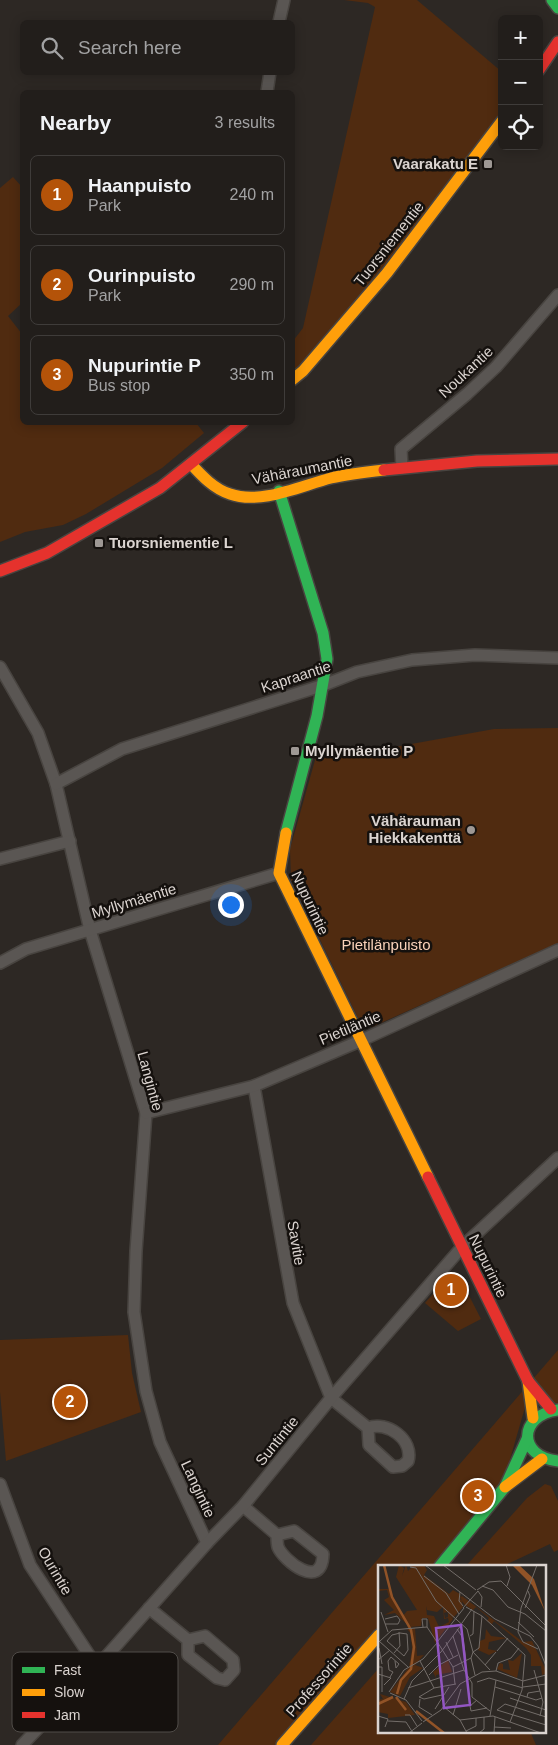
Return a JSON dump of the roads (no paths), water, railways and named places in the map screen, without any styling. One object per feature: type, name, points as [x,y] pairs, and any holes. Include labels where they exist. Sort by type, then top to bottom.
[{"type":"street","points":[[279,20],[284,0]]},
{"type":"street","points":[[552,0],[558,8]]},
{"type":"street","points":[[543,64],[558,42]]},
{"type":"street","points":[[267,90],[270,75]]},
{"type":"street","name":"Tuorsniementie","points":[[295,378],[303,371],[387,273],[498,126]]},
{"type":"street","name":"Noukantie","points":[[402,468],[400,449],[467,394],[496,367],[558,295]]},
{"type":"street","points":[[0,571],[48,553],[160,488],[239,425]]},
{"type":"street","name":"Vähäraumantie","points":[[191,464],[214,486],[238,496],[253,497],[324,479],[402,468],[485,460],[558,459]]},
{"type":"street","name":"Nupurintie","points":[[279,491],[323,632],[327,659],[324,685],[278,873],[528,1381],[554,1410]]},
{"type":"street","name":"Kapraantie","points":[[56,784],[122,749],[324,685],[357,672],[412,660],[474,655],[558,658]]},
{"type":"street","name":"Langintie","points":[[0,667],[38,733],[56,784],[90,930],[146,1113],[136,1251],[134,1312],[146,1391],[160,1442],[207,1543]]},
{"type":"street","points":[[0,859],[70,841]]},
{"type":"street","name":"Myllymäentie","points":[[0,963],[26,949],[278,873]]},
{"type":"street","name":"Pietiläntie","points":[[146,1113],[254,1086],[360,1041],[558,950]]},
{"type":"street","name":"Savitie","points":[[254,1086],[293,1303],[331,1398]]},
{"type":"street","name":"Suntintie","points":[[110,1652],[207,1543],[244,1506],[331,1398],[462,1247],[558,1158]]},
{"type":"street","name":"Nupurintie","points":[[528,1381],[533,1418]]},
{"type":"street","points":[[331,1398],[368,1428]]},
{"type":"street","points":[[505,1487],[527,1439],[528,1428],[533,1418],[541,1412],[554,1410]]},
{"type":"street","points":[[527,1439],[532,1451],[542,1459],[558,1461]]},
{"type":"street","points":[[441,1565],[505,1487],[542,1459]]},
{"type":"street","name":"Ourintie","points":[[0,1484],[30,1565],[87,1652]]},
{"type":"street","points":[[244,1506],[277,1535]]},
{"type":"street","points":[[149,1608],[188,1640]]},
{"type":"street","name":"Professorintie","points":[[282,1745],[378,1636]]},
{"type":"street","name":"Suntintie","points":[[22,1745],[34,1732]]},
{"type":"place","name":"Vaarakatu E","points":[[488,164]]},
{"type":"place","name":"Tuorsniementie L","points":[[99,543]]},
{"type":"place","name":"Myllymäentie P","points":[[295,751]]},
{"type":"place","name":"Vähärauman Hiekkakenttä","points":[[471,830]]},
{"type":"place","name":"Haanpuisto","points":[[451,1290]]},
{"type":"place","name":"Ourinpuisto","points":[[70,1402]]},
{"type":"place","name":"Nupurintie P","points":[[478,1496]]},
{"type":"park label","name":"Pietilänpuisto","points":[[386,945]]}]
